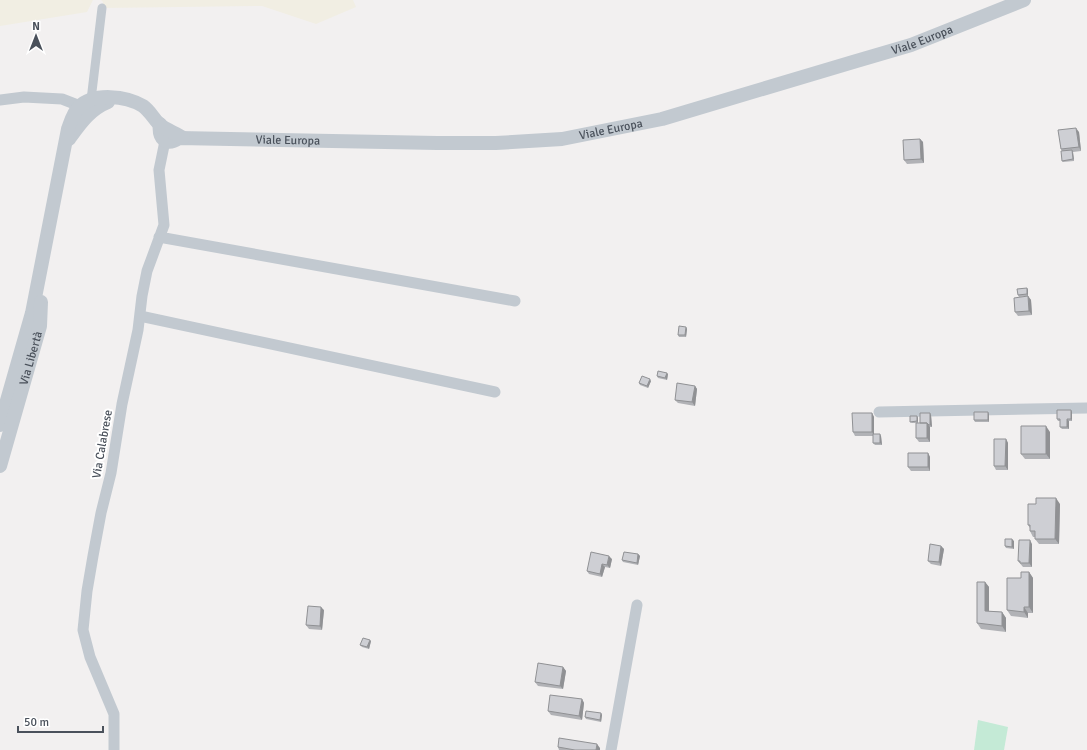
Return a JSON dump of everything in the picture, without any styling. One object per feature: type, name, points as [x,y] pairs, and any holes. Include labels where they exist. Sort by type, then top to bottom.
[{"type":"street","name":"Viale Europa","points":[[165,141],[174,142],[181,138],[496,143],[562,139],[662,119],[911,45],[1024,0]]},
{"type":"street","points":[[86,103],[102,8]]},
{"type":"street","points":[[0,100],[24,97],[62,99],[86,103],[102,98],[118,98],[132,101],[142,106],[151,112],[160,124],[181,138]]},
{"type":"street","points":[[64,145],[86,116],[103,104],[118,98]]},
{"type":"street","name":"Via Libertà","points":[[0,466],[4,424],[40,326],[45,248],[64,145],[74,113],[86,103]]},
{"type":"street","points":[[160,124],[158,132],[165,141]]},
{"type":"street","name":"Via Calabrese","points":[[114,750],[114,714],[90,657],[83,630],[92,556],[111,473],[122,404],[140,316],[147,272],[164,225],[159,170],[165,141]]},
{"type":"street","points":[[159,237],[515,301]]},
{"type":"street","points":[[140,316],[495,392]]},
{"type":"street","points":[[879,412],[1087,408]]},
{"type":"street","points":[[611,750],[637,605]]},
{"type":"green space","points":[[978,720],[1008,727],[1004,750],[974,750]]},
{"type":"sand","points":[[0,0],[93,0],[87,12],[0,26]]},
{"type":"sand","points":[[101,0],[353,0],[356,7],[316,24],[262,6],[102,8],[103,2]]},
{"type":"building","points":[[1076,128],[1079,147],[1061,149],[1058,130]]},
{"type":"building","points":[[920,139],[921,159],[904,160],[903,140]]},
{"type":"building","points":[[1072,150],[1073,159],[1062,161],[1061,151]]},
{"type":"building","points":[[1027,288],[1027,294],[1018,295],[1017,289]]},
{"type":"building","points":[[1028,296],[1029,311],[1015,312],[1014,298]]},
{"type":"building","points":[[679,326],[686,327],[685,335],[678,335]]},
{"type":"building","points":[[658,371],[667,373],[665,378],[657,376]]},
{"type":"building","points":[[642,376],[650,379],[647,386],[639,383]]},
{"type":"building","points":[[677,383],[695,386],[692,402],[675,400]]},
{"type":"building","points":[[1057,410],[1071,410],[1071,419],[1067,419],[1067,427],[1060,427],[1060,419],[1057,419]]},
{"type":"building","points":[[974,412],[988,412],[988,420],[974,420]]},
{"type":"building","points":[[852,413],[872,413],[872,432],[853,432]]},
{"type":"building","points":[[920,413],[930,413],[930,425],[927,423],[920,423]]},
{"type":"building","points":[[910,416],[917,416],[917,421],[910,422]]},
{"type":"building","points":[[916,423],[927,423],[927,438],[916,438]]},
{"type":"building","points":[[1021,426],[1046,426],[1046,454],[1021,454]]},
{"type":"building","points":[[873,434],[880,434],[880,443],[873,443]]},
{"type":"building","points":[[994,439],[1006,439],[1005,466],[994,466]]},
{"type":"building","points":[[908,453],[928,453],[928,467],[908,467]]},
{"type":"building","points":[[1036,498],[1056,498],[1055,539],[1035,539],[1035,531],[1030,531],[1030,525],[1028,525],[1028,504],[1036,504]]},
{"type":"building","points":[[1005,539],[1012,539],[1012,547],[1005,546]]},
{"type":"building","points":[[1019,540],[1030,540],[1029,563],[1020,563],[1020,561],[1018,561]]},
{"type":"building","points":[[930,544],[941,546],[939,562],[928,561]]},
{"type":"building","points":[[591,552],[609,556],[607,565],[602,564],[600,574],[587,571]]},
{"type":"building","points":[[624,552],[638,554],[637,563],[622,560]]},
{"type":"building","points":[[1021,572],[1029,572],[1029,607],[1024,607],[1024,612],[1007,610],[1007,578],[1021,578]]},
{"type":"building","points":[[977,582],[985,582],[985,611],[1002,612],[1002,626],[977,623]]},
{"type":"building","points":[[308,606],[321,607],[320,626],[306,625]]},
{"type":"building","points":[[363,638],[370,640],[367,647],[360,645]]},
{"type":"building","points":[[538,663],[563,667],[560,686],[535,682]]},
{"type":"building","points":[[550,695],[582,699],[579,716],[548,711]]},
{"type":"building","points":[[586,711],[601,713],[600,720],[585,717]]},
{"type":"building","points":[[559,738],[597,744],[596,750],[575,750],[558,747]]}]
